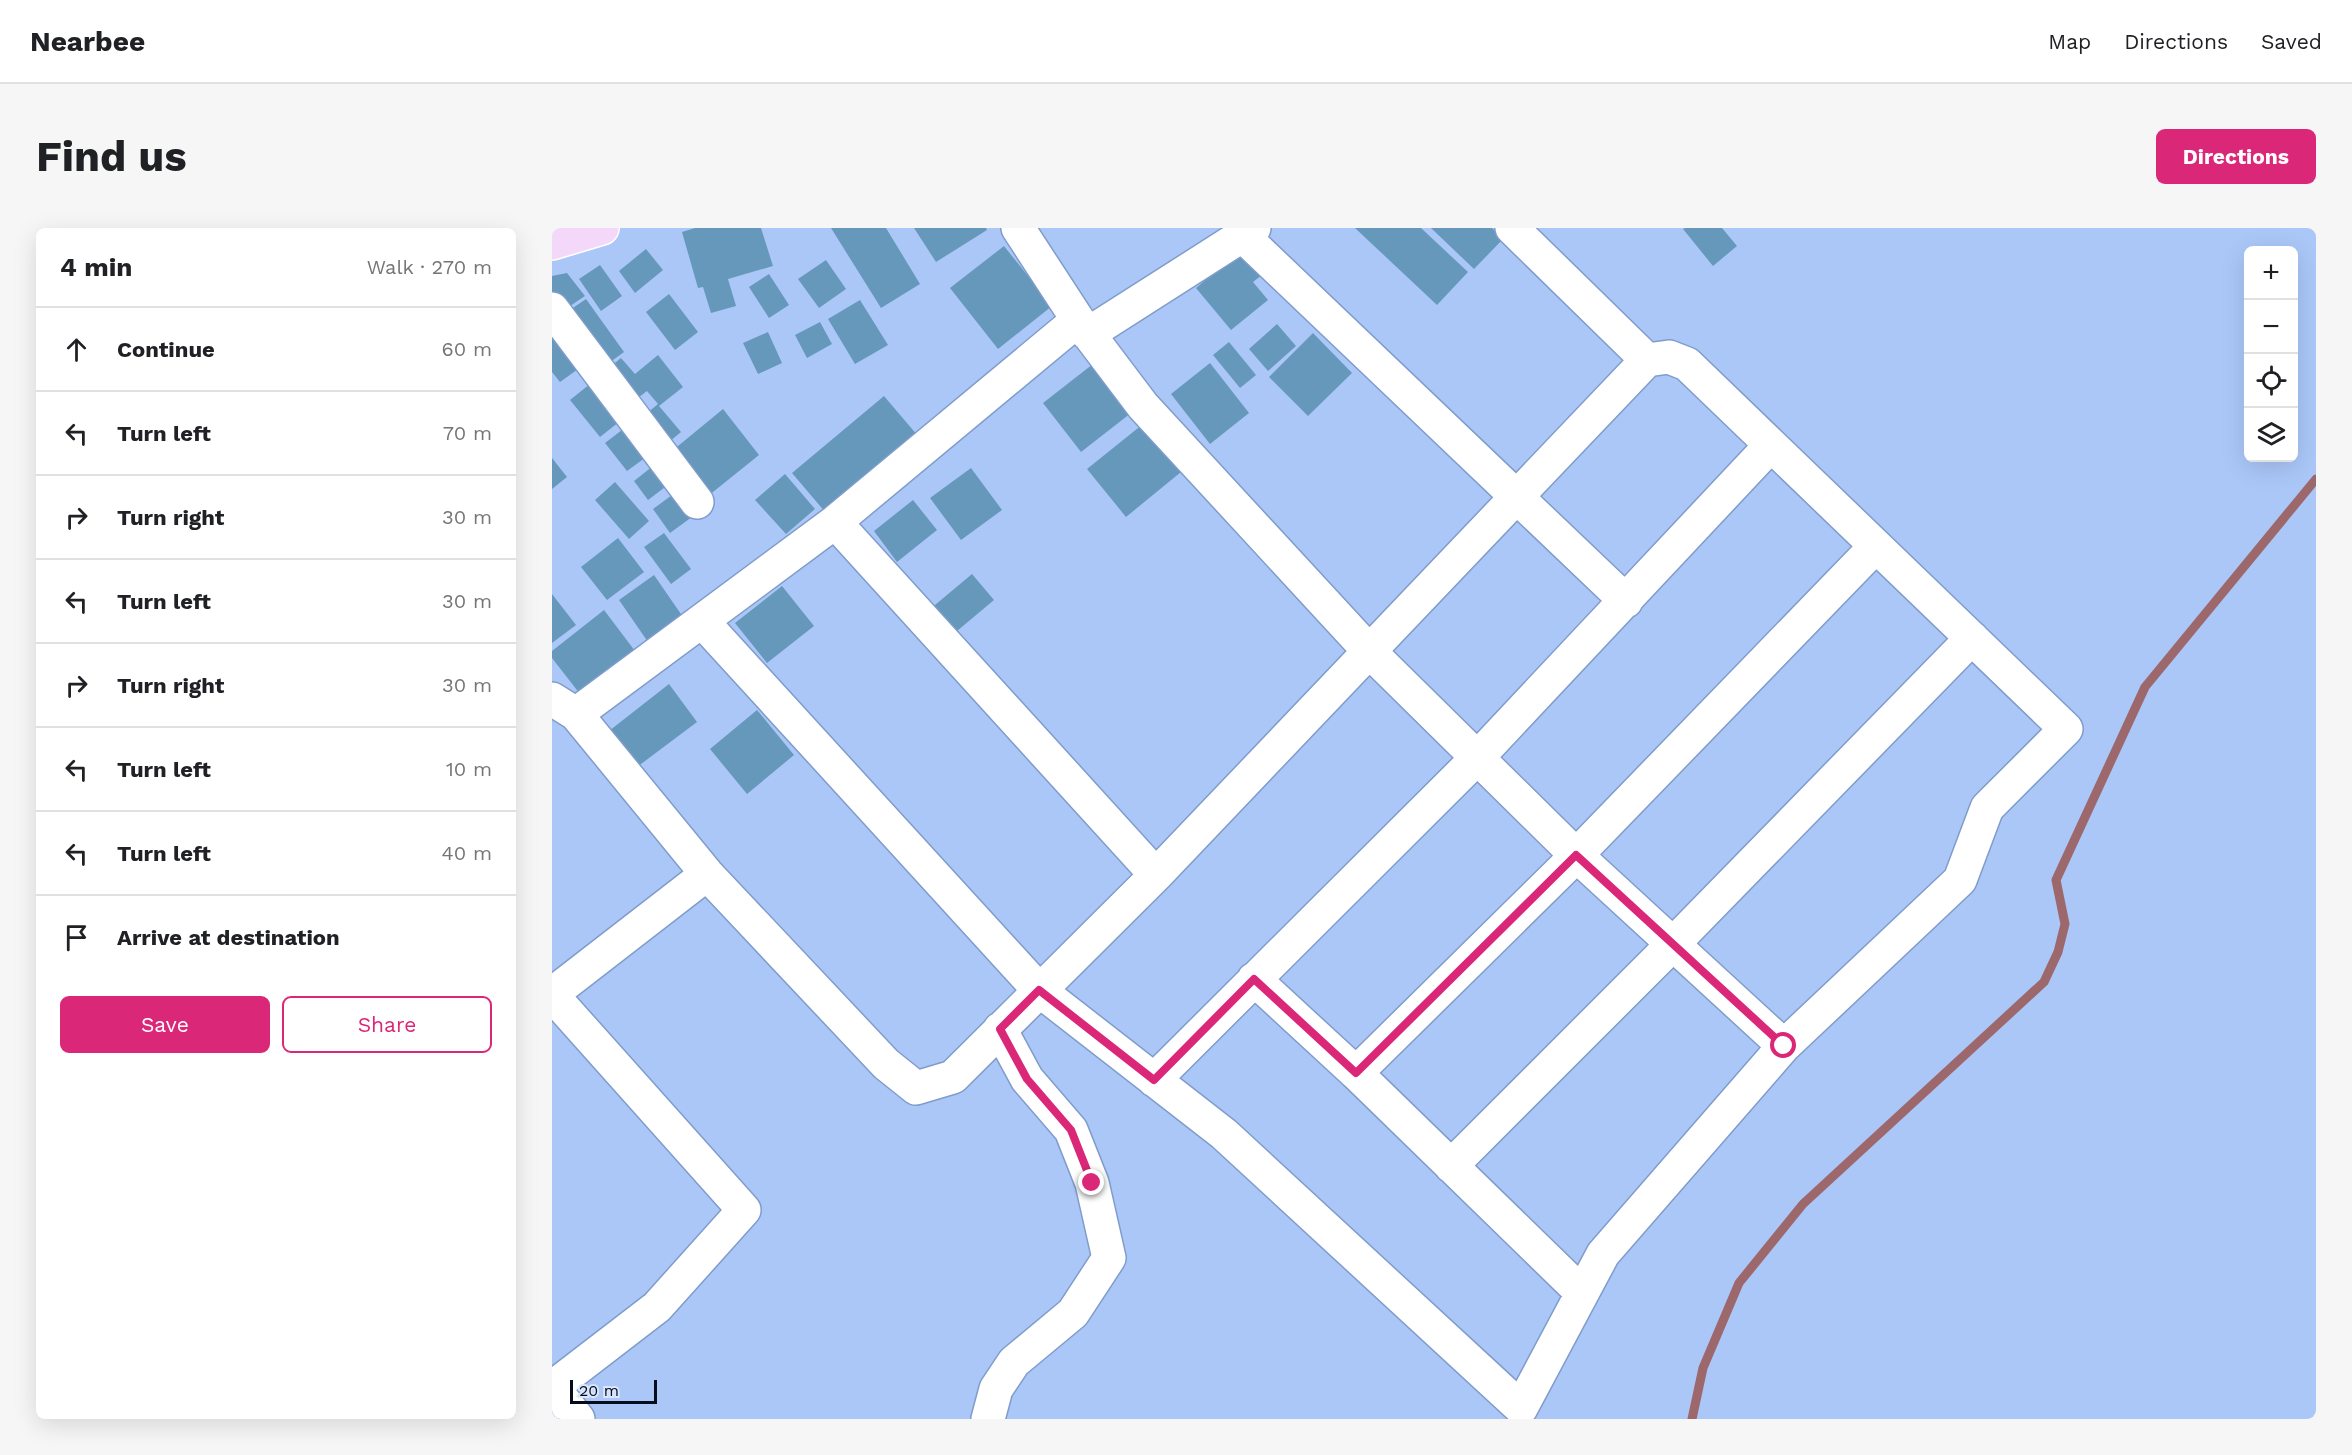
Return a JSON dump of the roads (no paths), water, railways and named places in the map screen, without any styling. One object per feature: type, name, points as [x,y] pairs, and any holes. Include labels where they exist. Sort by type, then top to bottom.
[{"type":"main road","points":[[552,243],[602,228]]},
{"type":"street","points":[[1018,228],[1083,327],[1143,406],[1370,652],[1576,855],[1784,1046]]},
{"type":"street","points":[[1512,228],[1647,360]]},
{"type":"street","points":[[702,621],[1039,990],[1224,1134],[1521,1408],[1603,1254],[1784,1046],[1960,880],[1987,808],[2066,729],[1687,364],[1669,357],[1647,360],[1517,497],[1370,652],[1156,876],[1039,990],[953,1077],[916,1088],[886,1065],[707,874],[564,707],[702,621],[836,522],[1083,327],[1249,232],[1517,497],[1626,601]]},
{"type":"street","points":[[552,309],[697,502]]},
{"type":"street","points":[[1154,1080],[1477,758],[1771,445]]},
{"type":"street","points":[[836,522],[1156,876]]},
{"type":"street","points":[[1356,1073],[1576,855],[1876,546]]},
{"type":"street","points":[[1451,1166],[1673,944],[1972,638]]},
{"type":"street","points":[[578,1419],[553,1386],[657,1307],[744,1210],[552,995],[707,874]]},
{"type":"street","points":[[1254,979],[1356,1073],[1582,1293]]},
{"type":"street","points":[[988,1419],[996,1389],[1014,1362],[1073,1313],[1109,1258],[1092,1183],[1071,1130],[1027,1079],[1000,1029]]},
{"type":"waterway","points":[[1692,1419],[1703,1368],[1739,1283],[1803,1204],[2044,982],[2058,952],[2065,924],[2056,880],[2145,687],[2316,479]]}]
